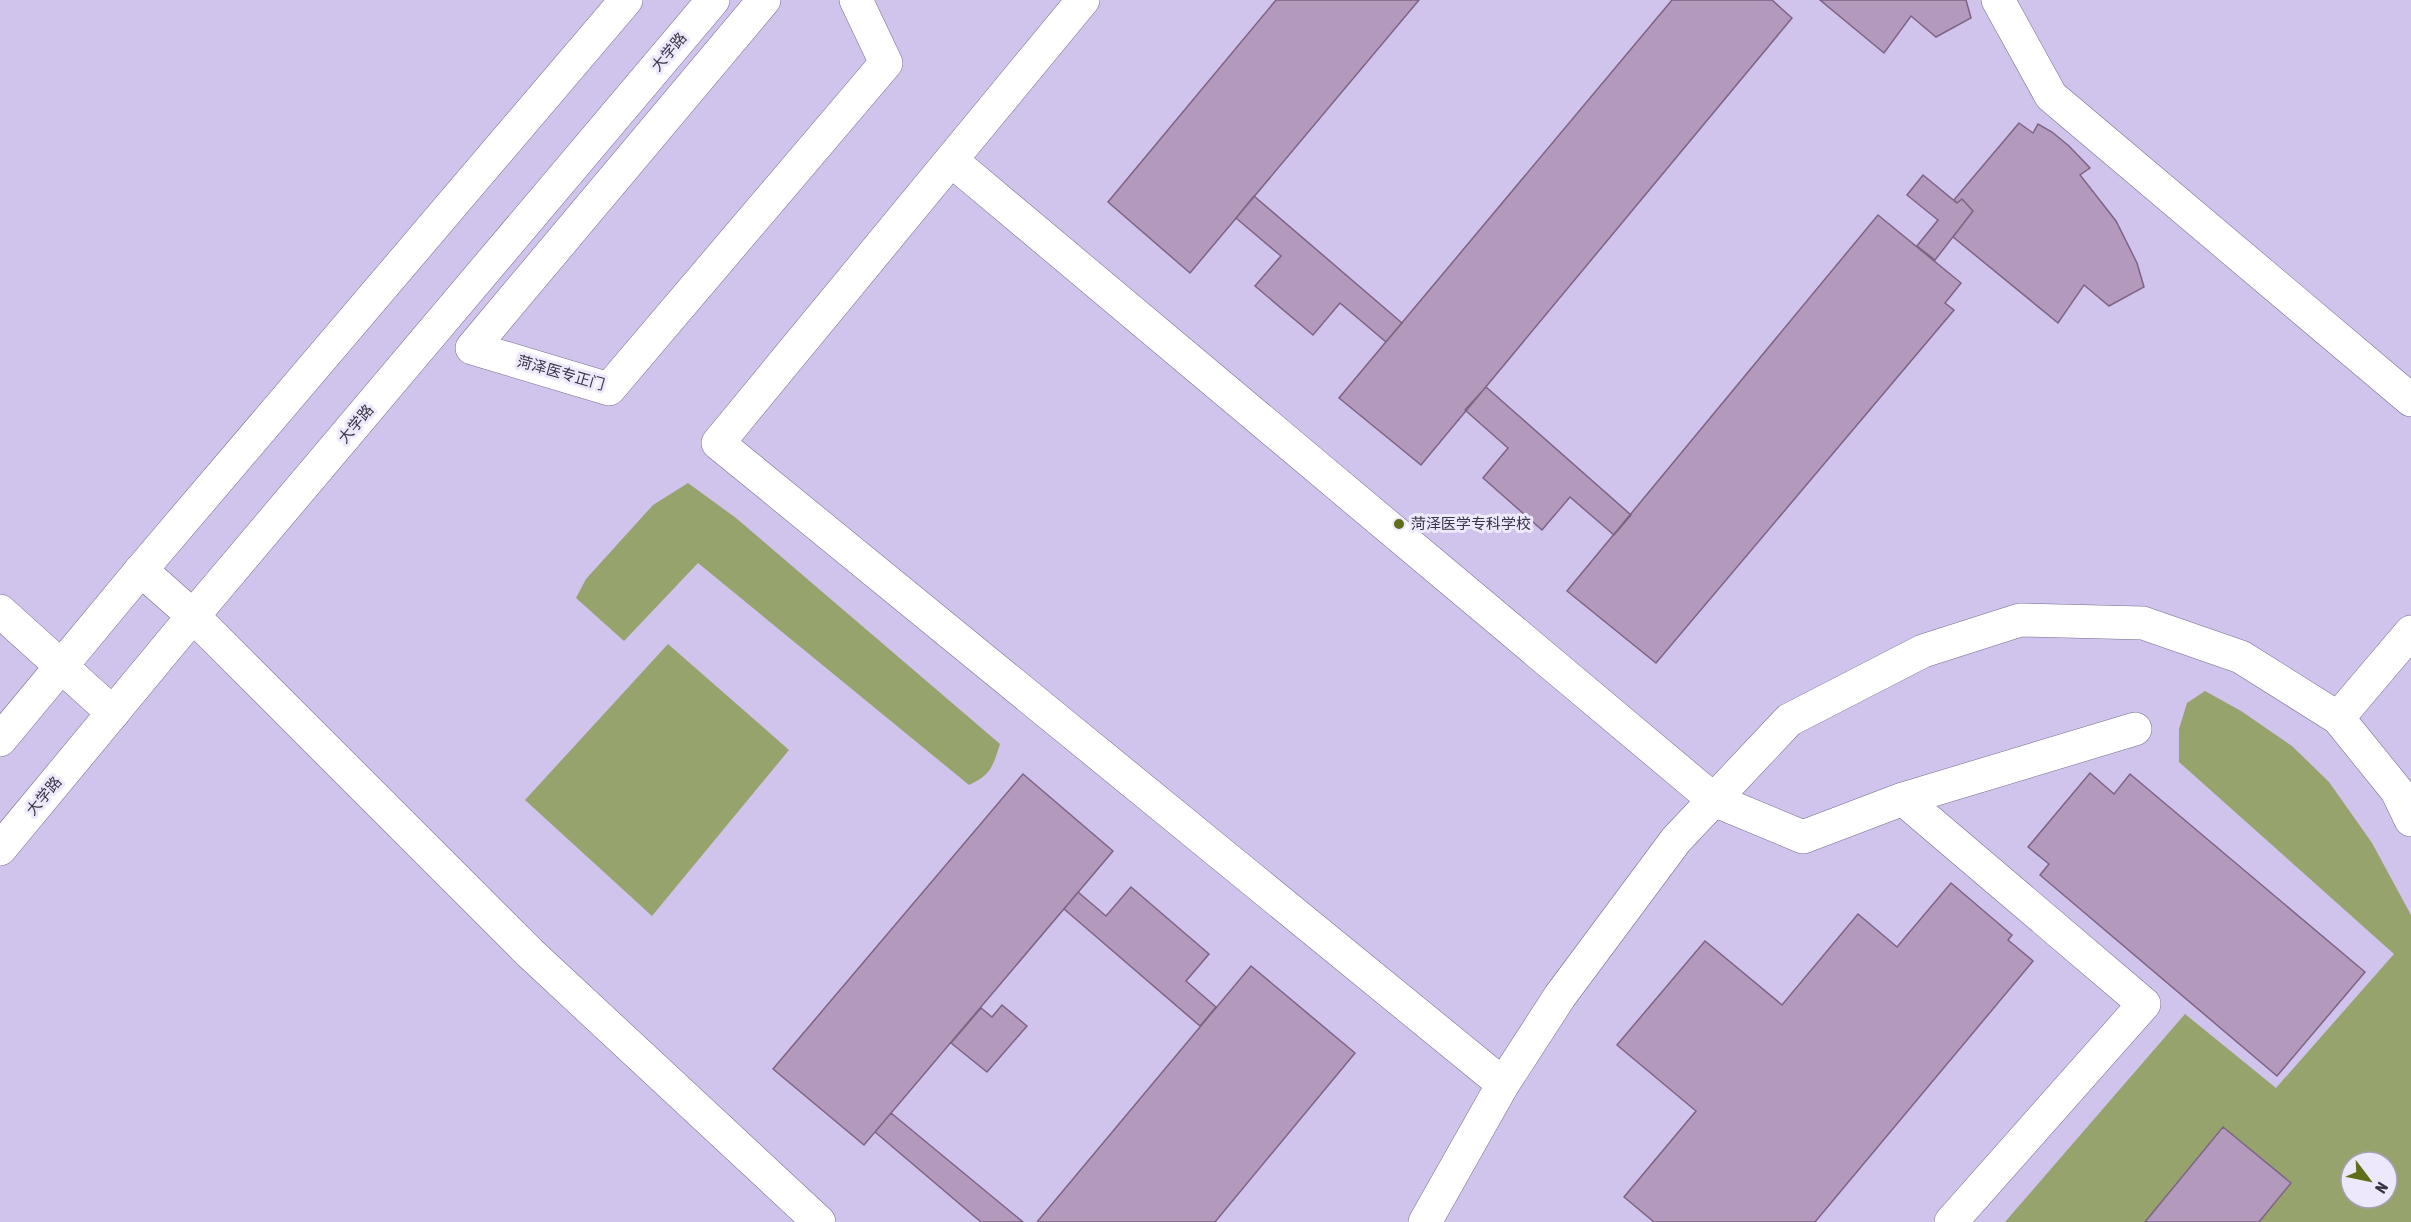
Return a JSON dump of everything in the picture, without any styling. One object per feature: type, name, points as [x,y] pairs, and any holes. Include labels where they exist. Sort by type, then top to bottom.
[{"type":"street","points":[[0,740],[141,570],[626,0]]},
{"type":"street","name":"大学路","points":[[0,849],[193,616],[713,0]]},
{"type":"street","name":"菏泽医专正门","points":[[764,0],[472,348],[609,389],[886,63],[856,0]]},
{"type":"street","points":[[1083,0],[718,443],[1503,1084]]},
{"type":"street","points":[[1998,0],[2050,96],[2411,400]]},
{"type":"street","points":[[951,160],[1714,800],[1803,837],[1903,799],[2135,729]]},
{"type":"street","points":[[141,570],[193,616],[530,952],[819,1222]]},
{"type":"street","points":[[0,611],[113,713]]},
{"type":"street","points":[[1425,1222],[1503,1084],[1560,996],[1676,840],[1789,720],[1923,651],[2020,620],[2143,623],[2241,657],[2338,718],[2397,791],[2411,820]]},
{"type":"street","points":[[2338,718],[2411,632]]},
{"type":"street","points":[[1903,799],[2144,1004],[1950,1222]]},
{"type":"green space","points":[[688,483],[736,518],[1000,744],[987,773],[969,785],[698,563],[624,641],[576,598],[586,579],[653,505]]},
{"type":"green space","points":[[668,644],[789,750],[652,916],[525,800]]},
{"type":"green space","points":[[2205,691],[2241,711],[2292,746],[2329,782],[2372,843],[2411,915],[2411,1222],[2005,1222],[2185,1014],[2276,1088],[2394,954],[2179,762],[2179,729],[2187,703]]},
{"type":"building","points":[[1276,0],[1419,0],[1190,273],[1108,202]]},
{"type":"building","points":[[1672,0],[1772,0],[1792,18],[1421,465],[1339,398]]},
{"type":"building","points":[[1820,0],[1966,0],[1971,18],[1936,37],[1911,16],[1884,53]]},
{"type":"building","points":[[2019,123],[2033,133],[2038,124],[2052,132],[2090,168],[2080,175],[2116,221],[2137,263],[2144,287],[2109,306],[2084,285],[2058,323],[1953,237],[1973,211],[1962,199],[1957,203],[1954,200]]},
{"type":"building","points":[[1923,175],[1957,203],[1962,199],[1973,211],[1935,260],[1917,246],[1938,220],[1907,195]]},
{"type":"building","points":[[1254,196],[1402,323],[1386,342],[1340,303],[1313,335],[1255,286],[1281,256],[1236,218]]},
{"type":"building","points":[[1878,215],[1961,283],[1945,303],[1954,310],[1656,663],[1567,591]]},
{"type":"building","points":[[1486,387],[1631,515],[1614,535],[1570,497],[1542,530],[1483,478],[1508,448],[1465,410]]},
{"type":"building","points":[[2090,773],[2114,794],[2130,774],[2365,972],[2277,1076],[2040,875],[2049,864],[2028,847]]},
{"type":"building","points":[[1023,774],[1113,851],[864,1145],[773,1069]]},
{"type":"building","points":[[1951,883],[2012,935],[2008,940],[2033,961],[1815,1222],[1654,1222],[1624,1197],[1696,1111],[1617,1045],[1705,941],[1782,1005],[1858,914],[1897,947]]},
{"type":"building","points":[[1131,887],[1209,954],[1186,981],[1216,1007],[1200,1026],[1064,909],[1078,892],[1106,916]]},
{"type":"building","points":[[1251,966],[1355,1053],[1215,1222],[1037,1222]]},
{"type":"building","points":[[1002,1005],[1027,1026],[987,1072],[951,1043],[981,1008],[992,1017]]},
{"type":"building","points":[[891,1113],[1023,1222],[981,1222],[875,1132]]},
{"type":"building","points":[[2223,1127],[2291,1183],[2259,1222],[2145,1222]]},
{"type":"place","name":"菏泽医学专科学校","points":[[1399,524]]}]
